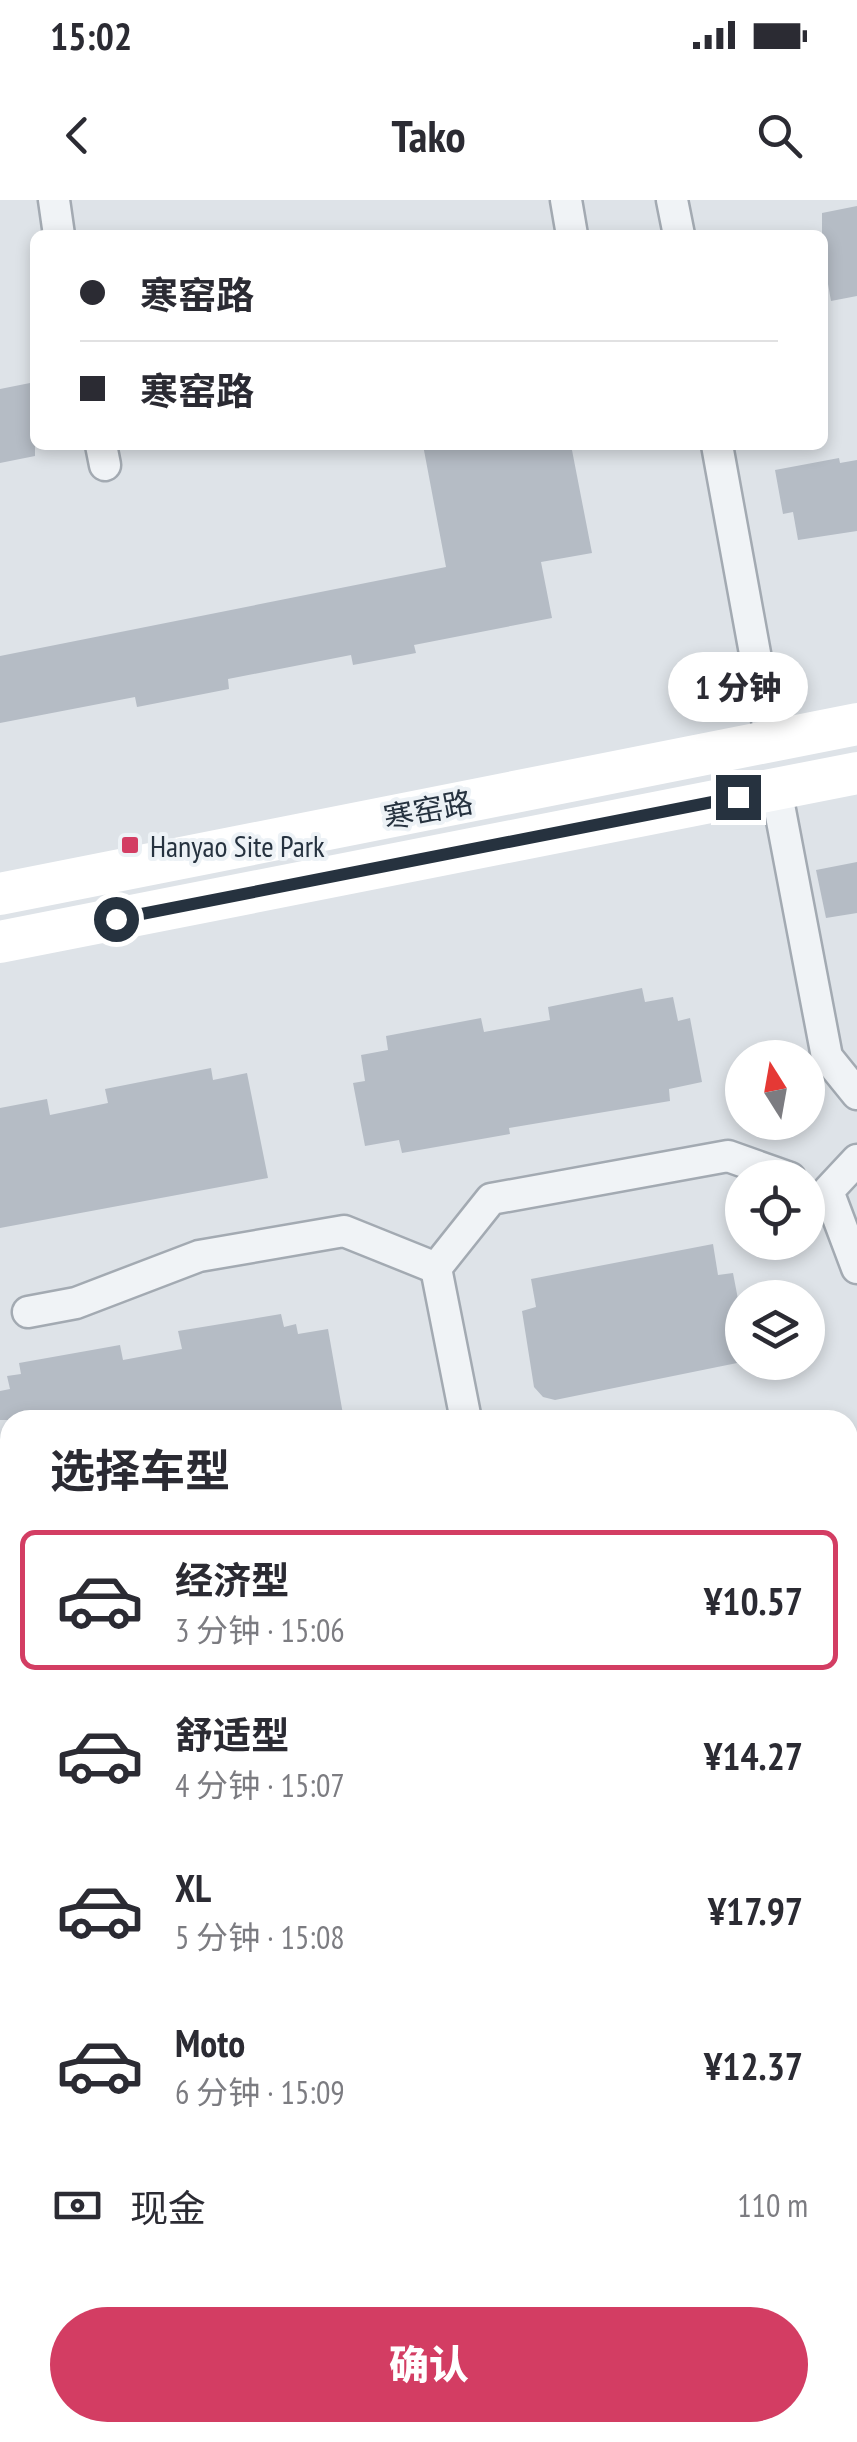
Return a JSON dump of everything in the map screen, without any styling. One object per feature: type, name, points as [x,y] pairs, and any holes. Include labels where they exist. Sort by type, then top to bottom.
[{"type":"street","points":[[566,200],[571,230]]},
{"type":"street","points":[[672,200],[678,230]]},
{"type":"street","points":[[58,201],[60,230]]},
{"type":"street","points":[[718,450],[771,742]]},
{"type":"street","name":"寒窑路","points":[[0,894],[857,724]]},
{"type":"street","name":"寒窑路","points":[[0,942],[857,773]]},
{"type":"street","points":[[776,789],[827,1057],[857,1094]]},
{"type":"street","points":[[464,1410],[436,1268],[491,1199],[728,1156],[739,1160]]},
{"type":"street","points":[[825,1182],[857,1160]]},
{"type":"street","points":[[825,1202],[857,1268]]},
{"type":"street","points":[[28,1312],[76,1302],[199,1256],[344,1231],[436,1268]]},
{"type":"building","points":[[857,206],[857,296],[831,301],[828,230],[822,230],[822,213]]},
{"type":"building","points":[[30,383],[30,450],[35,450],[35,456],[0,463],[0,389]]},
{"type":"building","points":[[424,450],[572,450],[592,553],[541,562],[552,618],[414,645],[416,653],[353,665],[351,655],[228,679],[229,689],[137,707],[135,697],[0,723],[0,656],[446,567]]},
{"type":"building","points":[[839,458],[840,463],[857,460],[857,531],[798,540],[793,512],[783,514],[775,470]]},
{"type":"building","points":[[857,862],[857,913],[826,918],[816,870]]},
{"type":"building","points":[[642,988],[645,1002],[673,997],[678,1021],[690,1018],[702,1082],[669,1089],[670,1101],[509,1128],[510,1134],[402,1153],[399,1140],[365,1146],[353,1083],[365,1081],[361,1055],[388,1050],[386,1036],[481,1018],[484,1032],[550,1020],[548,1007]]},
{"type":"building","points":[[211,1068],[213,1080],[247,1073],[268,1178],[0,1228],[0,1108],[47,1099],[50,1115],[108,1103],[105,1089]]},
{"type":"building","points":[[713,1244],[718,1275],[733,1273],[734,1280],[725,1280],[725,1365],[555,1400],[543,1397],[534,1387],[522,1311],[536,1307],[531,1279]]},
{"type":"building","points":[[281,1314],[284,1327],[296,1324],[298,1334],[328,1329],[342,1410],[0,1410],[0,1391],[10,1389],[7,1376],[21,1374],[19,1363],[120,1345],[123,1360],[182,1349],[178,1331]]},
{"type":"place","name":"Hanyao Site Park","points":[[130,845]]},
{"type":"route","points":[[116,919],[738,797]]}]
